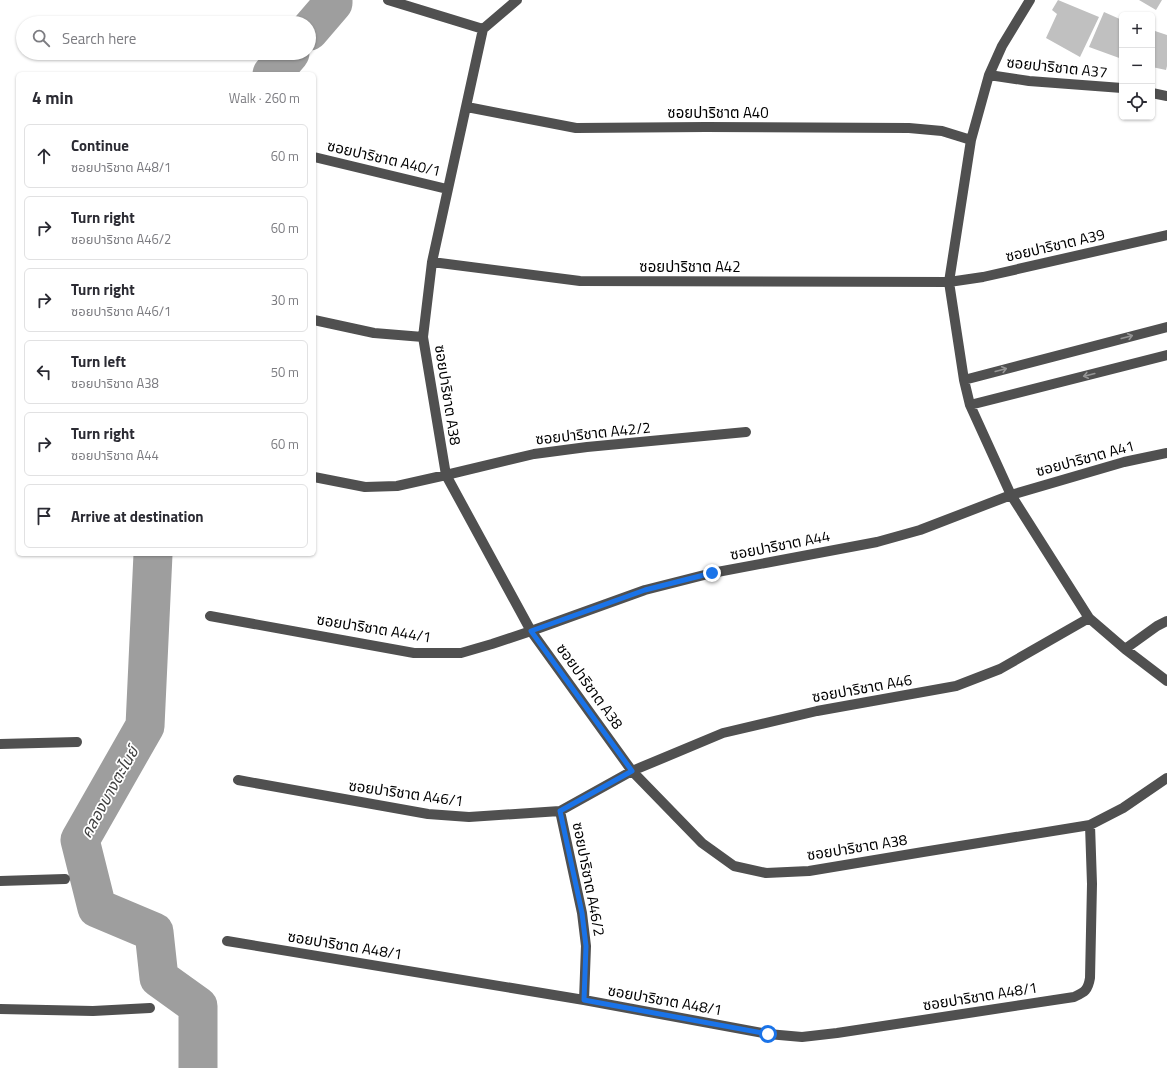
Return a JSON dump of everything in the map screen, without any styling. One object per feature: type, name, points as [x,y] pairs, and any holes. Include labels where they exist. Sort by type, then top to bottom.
[{"type":"street","points":[[388,0],[483,29],[517,0]]},
{"type":"street","points":[[1030,0],[1002,46],[989,75],[971,140],[949,282],[964,380],[970,405],[1011,495],[1089,618],[1125,649],[1167,681]]},
{"type":"street","name":"ซอยปาริชาต A38","points":[[483,29],[432,262],[423,337],[446,475],[531,631],[632,771],[702,843],[734,866],[766,873],[809,871],[1090,826],[1123,808],[1167,778]]},
{"type":"street","name":"ซอยปาริชาต A37","points":[[989,75],[1030,81],[1119,88]]},
{"type":"street","points":[[1155,94],[1167,96]]},
{"type":"street","name":"ซอยปาริชาต A40","points":[[467,107],[576,128],[909,128],[942,131],[971,140]]},
{"type":"street","name":"ซอยปาริชาต A40/1","points":[[316,157],[447,188]]},
{"type":"street","name":"ซอยปาริชาต A39","points":[[949,282],[983,277],[1167,235]]},
{"type":"street","name":"ซอยปาริชาต A42","points":[[432,262],[580,281],[949,282]]},
{"type":"street","points":[[316,320],[374,333],[423,337]]},
{"type":"street","points":[[964,380],[1167,327]]},
{"type":"street","points":[[970,405],[1167,355]]},
{"type":"street","name":"ซอยปาริชาต A42/2","points":[[316,477],[365,487],[397,486],[534,454],[587,447],[746,432]]},
{"type":"street","name":"ซอยปาริชาต A41","points":[[1011,495],[1124,462],[1167,453]]},
{"type":"street","name":"ซอยปาริชาต A44","points":[[531,631],[652,588],[712,573],[877,542],[920,530],[1011,495]]},
{"type":"street","name":"ซอยปาริชาต A44/1","points":[[210,616],[414,653],[461,653],[531,631]]},
{"type":"street","name":"ซอยปาริชาต A46","points":[[632,771],[723,733],[817,711],[956,686],[1000,669],[1089,618]]},
{"type":"street","points":[[1125,649],[1157,626],[1167,621]]},
{"type":"street","points":[[0,744],[77,742]]},
{"type":"street","name":"ซอยปาริชาต A46/1","points":[[238,780],[428,814],[469,817],[560,811],[632,771]]},
{"type":"street","name":"ซอยปาริชาต A46/2","points":[[560,811],[582,913],[586,946],[584,1000]]},
{"type":"street","name":"ซอยปาริชาต A48/1","points":[[227,941],[584,1000],[768,1034],[802,1037],[837,1033],[1074,997],[1083,993],[1089,988],[1090,978],[1092,884],[1090,826]]},
{"type":"street","points":[[0,881],[65,879]]},
{"type":"street","points":[[0,1009],[92,1011],[150,1008]]},
{"type":"building","points":[[1058,0],[1099,17],[1080,57],[1046,38],[1057,14],[1052,10]]},
{"type":"building","points":[[1139,0],[1162,0],[1156,10]]},
{"type":"building","points":[[1104,12],[1119,19],[1119,58],[1089,47]]},
{"type":"building","points":[[1155,31],[1167,35],[1166,70],[1155,68]]},
{"type":"waterway","name":"คลองบางตะไนย์","points":[[316,23],[333,3],[333,0]]},
{"type":"waterway","name":"คลองบางตะไนย์","points":[[274,72],[284,60]]},
{"type":"waterway","name":"คลองบางตะไนย์","points":[[153,556],[145,726],[80,840],[97,908],[154,932],[159,978],[198,1006],[198,1068]]},
{"type":"route","points":[[712,573],[645,590],[531,631],[632,771],[560,811],[582,913],[586,946],[584,1000],[768,1034]]}]
